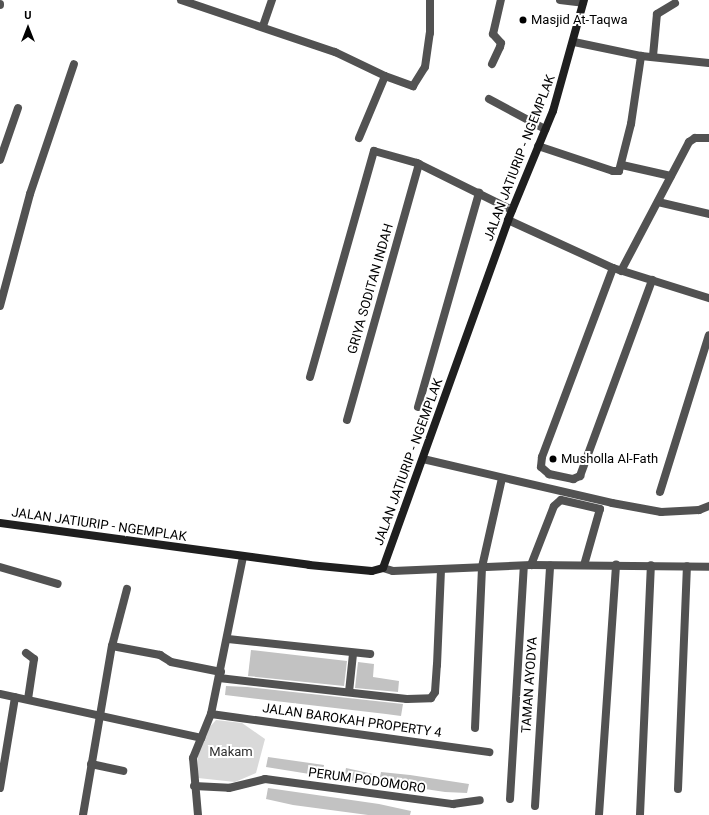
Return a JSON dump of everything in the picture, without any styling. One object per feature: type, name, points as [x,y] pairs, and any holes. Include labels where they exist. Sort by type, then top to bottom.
[{"type":"street","points":[[181,0],[263,26],[336,52],[409,86],[416,84],[428,58],[430,0]]},
{"type":"street","points":[[263,26],[272,0]]},
{"type":"street","points":[[492,64],[501,43],[493,34],[501,0]]},
{"type":"street","points":[[560,0],[584,2]]},
{"type":"street","name":"JALAN JATIURIP - NGEMPLAK","points":[[0,524],[243,558],[358,570],[372,571],[382,568],[508,220],[559,93],[584,2]]},
{"type":"street","points":[[653,56],[657,14],[675,2]]},
{"type":"street","points":[[574,42],[641,56],[653,56],[709,63]]},
{"type":"street","points":[[538,146],[613,172],[619,171],[622,165],[637,90],[641,56]]},
{"type":"street","points":[[0,306],[30,194],[74,64]]},
{"type":"street","points":[[359,138],[386,76]]},
{"type":"street","points":[[489,99],[545,129]]},
{"type":"street","points":[[1,156],[18,108]]},
{"type":"street","points":[[621,271],[689,142],[694,138],[709,138]]},
{"type":"street","points":[[310,377],[374,151],[419,164],[512,210]]},
{"type":"street","name":"GRIYA SODITAN INDAH","points":[[347,420],[419,164]]},
{"type":"street","points":[[622,165],[671,176]]},
{"type":"street","points":[[418,407],[478,193]]},
{"type":"street","points":[[658,202],[709,214]]},
{"type":"street","points":[[508,220],[613,268],[709,298]]},
{"type":"street","points":[[613,268],[542,457],[542,467],[549,474],[573,479],[580,476],[652,280]]},
{"type":"street","points":[[660,492],[709,335]]},
{"type":"street","points":[[424,455],[502,478],[661,512],[699,510],[709,506]]},
{"type":"street","points":[[475,728],[482,567],[502,478]]},
{"type":"street","points":[[510,799],[528,565],[554,506],[561,500],[600,509],[584,565]]},
{"type":"street","points":[[198,815],[194,786],[193,758],[211,714],[228,639],[243,558]]},
{"type":"street","points":[[382,568],[393,571],[528,565],[651,565],[709,567]]},
{"type":"street","name":"TAMAN AYODYA","points":[[535,806],[550,565]]},
{"type":"street","points":[[599,815],[616,565]]},
{"type":"street","points":[[640,815],[651,565]]},
{"type":"street","points":[[678,789],[687,566]]},
{"type":"street","points":[[0,567],[58,584]]},
{"type":"street","points":[[112,646],[160,655],[171,662],[220,675],[416,700],[431,698],[435,692],[441,569]]},
{"type":"street","points":[[83,815],[112,646],[127,589]]},
{"type":"street","points":[[228,639],[370,654]]},
{"type":"street","points":[[26,653],[34,659],[28,699]]},
{"type":"street","points":[[349,692],[353,653]]},
{"type":"street","points":[[0,694],[201,738]]},
{"type":"street","points":[[0,788],[15,697]]},
{"type":"street","name":"JALAN BAROKAH PROPERTY 4","points":[[211,714],[489,752]]},
{"type":"street","points":[[91,764],[123,771]]},
{"type":"street","name":"PERUM PODOMORO","points":[[194,786],[229,788],[265,779],[453,804],[480,800]]},
{"type":"green space","name":"Makam","points":[[216,720],[242,723],[265,739],[256,773],[235,782],[198,778],[198,756],[208,729]]},
{"type":"building","points":[[251,650],[347,661],[344,686],[248,676]]},
{"type":"building","points":[[358,662],[374,664],[373,677],[399,681],[398,692],[355,688]]},
{"type":"building","points":[[226,686],[403,704],[401,716],[225,695]]},
{"type":"building","points":[[268,757],[324,765],[322,776],[266,767]]},
{"type":"building","points":[[346,768],[373,774],[371,784],[344,779]]},
{"type":"building","points":[[381,772],[469,784],[467,793],[445,792],[379,782]]},
{"type":"building","points":[[268,788],[379,804],[411,811],[410,815],[368,815],[293,805],[266,799]]},
{"type":"place","name":"Masjid At-Taqwa","points":[[523,20]]},
{"type":"place","name":"Musholla Al-Fath","points":[[553,459]]}]
